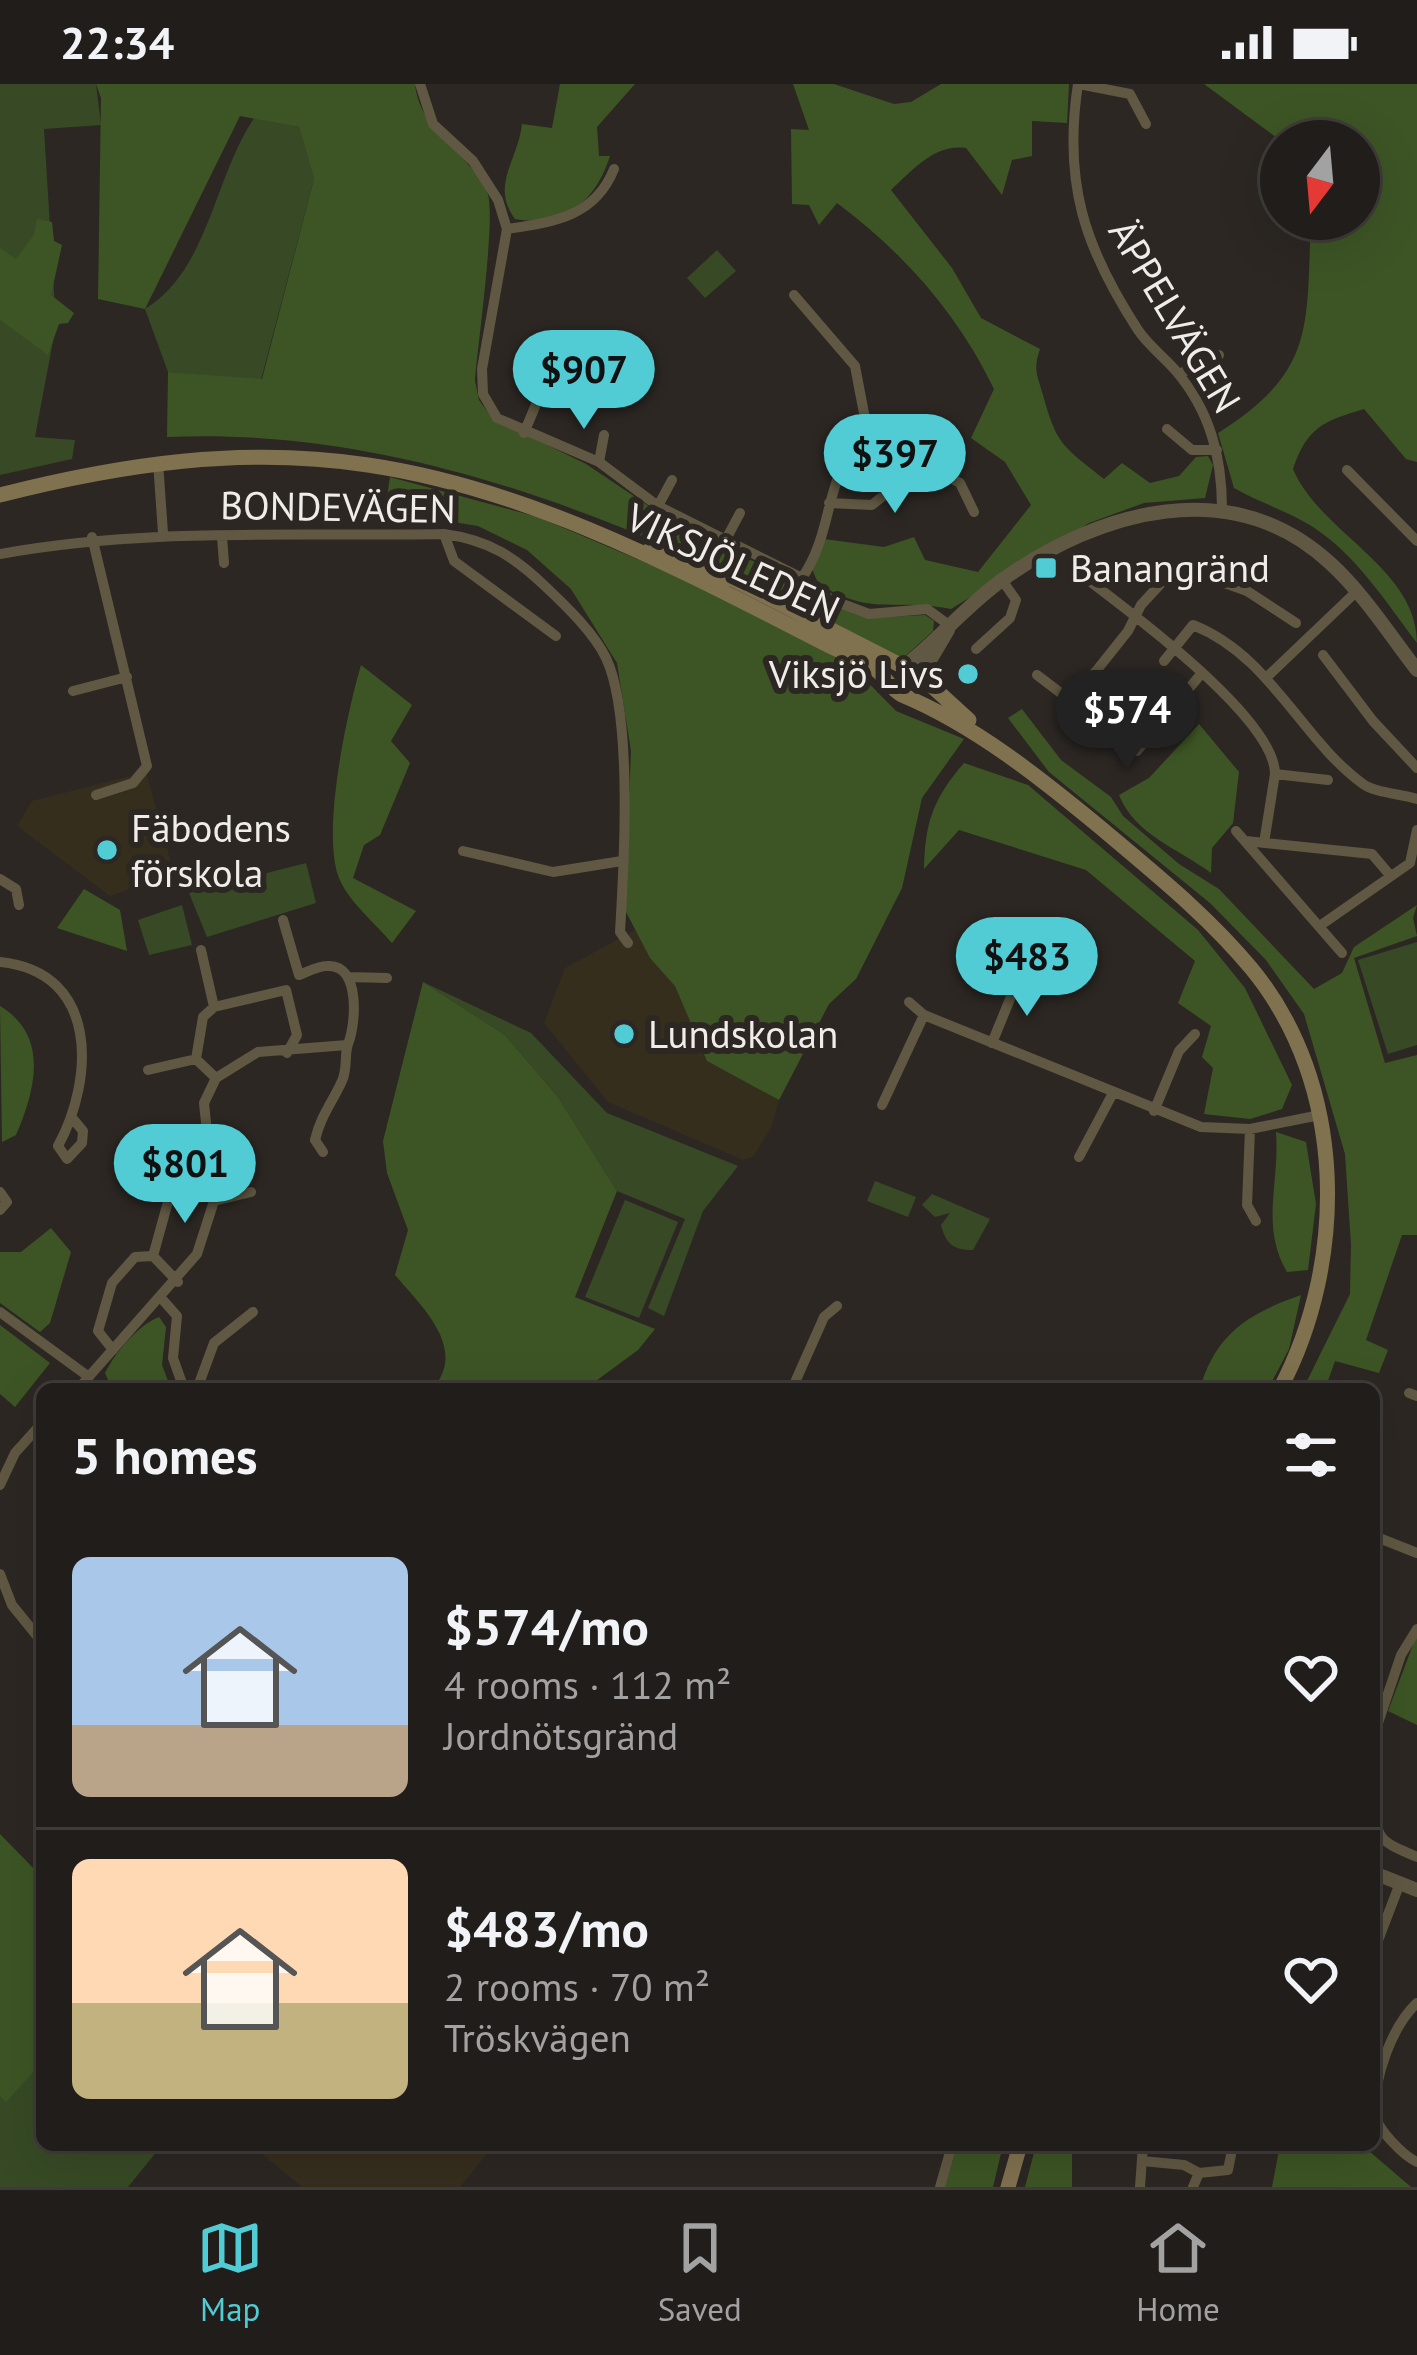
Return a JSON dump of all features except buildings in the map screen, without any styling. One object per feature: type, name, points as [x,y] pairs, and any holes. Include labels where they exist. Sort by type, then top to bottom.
[{"type":"main road","name":"VIKSJÖLEDEN","points":[[0,495],[158,462],[235,456],[356,463],[484,490],[734,580],[922,676]]},
{"type":"main road","name":"VIKSJÖLEDEN","points":[[540,511],[709,584],[874,668],[902,695],[913,695]]},
{"type":"main road","points":[[892,684],[904,666]]},
{"type":"main road","points":[[1021,765],[913,695],[922,676],[1197,911],[1252,970],[1304,1058],[1320,1115],[1329,1207],[1319,1284],[1300,1350],[1283,1383]]},
{"type":"main road","points":[[1008,2187],[1017,2151]]},
{"type":"street","points":[[420,84],[433,124],[473,161],[498,200],[507,230],[482,369],[483,394],[497,418],[599,462],[658,506],[802,578],[832,600],[868,614],[927,610],[949,625]]},
{"type":"street","points":[[1078,84],[1130,94],[1146,124]]},
{"type":"street","name":"ÄPPELVÄGEN","points":[[1078,84],[1070,161],[1085,228],[1140,334],[1179,374],[1202,407],[1217,450],[1222,509]]},
{"type":"street","points":[[507,230],[556,222],[591,205],[614,169]]},
{"type":"street","points":[[794,295],[833,335],[861,386],[867,429],[844,455],[813,561],[802,578]]},
{"type":"street","points":[[1179,374],[1219,355]]},
{"type":"street","points":[[524,433],[537,402]]},
{"type":"street","points":[[1167,429],[1192,450],[1217,450]]},
{"type":"street","points":[[599,462],[604,435]]},
{"type":"street","name":"BONDEVÄGEN","points":[[158,462],[163,533]]},
{"type":"street","points":[[1347,470],[1417,541]]},
{"type":"street","points":[[829,503],[872,505],[904,479],[931,472],[960,483],[974,512]]},
{"type":"street","points":[[658,506],[672,480]]},
{"type":"street","points":[[904,666],[1002,580],[1078,536],[1136,514],[1222,509],[1287,532],[1357,591],[1415,665]]},
{"type":"street","points":[[724,542],[740,512]]},
{"type":"street","name":"BONDEVÄGEN","points":[[0,554],[92,537],[163,533],[222,537],[444,534],[472,538],[514,556],[565,605],[605,657],[619,707],[620,932],[628,944]]},
{"type":"street","points":[[444,534],[454,561],[556,636]]},
{"type":"street","points":[[92,537],[147,766],[134,783],[96,795]]},
{"type":"street","points":[[222,537],[224,563]]},
{"type":"street","points":[[1073,700],[1177,566],[1247,591],[1296,622]]},
{"type":"street","points":[[1087,579],[1175,647],[1269,748],[1275,773],[1262,859]]},
{"type":"street","points":[[976,649],[1015,610],[1016,601],[1002,580]]},
{"type":"street","points":[[1268,676],[1357,591]]},
{"type":"street","points":[[922,676],[949,625]]},
{"type":"street","points":[[1164,661],[1193,625],[1212,633],[1268,676],[1365,786],[1417,799]]},
{"type":"street","points":[[1323,655],[1372,721],[1417,768]]},
{"type":"street","points":[[1095,672],[1159,724]]},
{"type":"street","points":[[1037,675],[1137,751],[1201,674]]},
{"type":"street","points":[[73,691],[127,677]]},
{"type":"street","points":[[1275,773],[1328,780]]},
{"type":"street","points":[[1321,925],[1410,862],[1417,830]]},
{"type":"street","points":[[1236,831],[1342,953]]},
{"type":"street","points":[[1246,841],[1372,854],[1389,874]]},
{"type":"street","points":[[464,851],[553,872],[622,861]]},
{"type":"street","points":[[0,879],[16,889],[19,905]]},
{"type":"street","points":[[196,1059],[202,1017],[214,1007],[296,986],[299,974],[283,920]]},
{"type":"street","points":[[200,950],[214,1007]]},
{"type":"street","points":[[0,962],[53,986],[79,1017],[86,1058],[73,1119]]},
{"type":"street","points":[[299,974],[327,965],[348,976],[387,977]]},
{"type":"street","points":[[992,1043],[1017,982],[1031,971]]},
{"type":"street","points":[[323,1152],[315,1140],[322,1108],[341,1085],[347,1045],[357,1026],[348,976]]},
{"type":"street","points":[[286,990],[297,1035],[286,1053]]},
{"type":"street","points":[[908,1002],[924,1015],[1201,1127],[1250,1129],[1320,1115]]},
{"type":"street","points":[[882,1105],[924,1015]]},
{"type":"street","points":[[1154,1111],[1179,1052],[1195,1034]]},
{"type":"street","points":[[84,1383],[178,1282],[197,1254],[213,1195],[204,1103],[216,1078],[258,1052],[347,1045]]},
{"type":"street","points":[[148,1070],[196,1059]]},
{"type":"street","points":[[196,1059],[216,1078]]},
{"type":"street","points":[[1079,1157],[1113,1093]]},
{"type":"street","points":[[1250,1129],[1247,1205],[1256,1221]]},
{"type":"street","points":[[131,1190],[213,1195],[251,1192]]},
{"type":"street","points":[[153,1256],[171,1191]]},
{"type":"street","points":[[0,1192],[7,1202],[0,1210]]},
{"type":"street","points":[[113,1350],[98,1331],[112,1283],[135,1257],[153,1256],[178,1282]]},
{"type":"street","points":[[162,1299],[177,1316],[173,1358],[182,1383]]},
{"type":"street","points":[[795,1383],[824,1317],[837,1306]]},
{"type":"street","points":[[0,1312],[89,1377]]},
{"type":"street","points":[[199,1383],[214,1343],[254,1312]]},
{"type":"street","points":[[0,1485],[15,1453],[36,1430]]},
{"type":"street","points":[[1380,1538],[1417,1552]]},
{"type":"street","points":[[0,1574],[12,1606],[36,1635]]},
{"type":"street","points":[[1380,1696],[1417,1629]]},
{"type":"street","points":[[1380,1838],[1417,1857]]},
{"type":"street","points":[[1380,1875],[1417,1890]]},
{"type":"street","points":[[1380,1935],[1400,1883]]},
{"type":"street","points":[[1380,2090],[1390,2043],[1417,2003]]},
{"type":"street","points":[[1380,2128],[1414,2162]]},
{"type":"street","points":[[940,2187],[950,2151]]},
{"type":"street","points":[[1140,2187],[1143,2151]]},
{"type":"street","points":[[1142,2161],[1184,2165],[1198,2173],[1228,2170],[1232,2151]]},
{"type":"street","points":[[1193,2187],[1198,2173]]},
{"type":"shaded area","name":"Fäbodens förskola","points":[[146,772],[174,874],[110,896],[17,826],[32,801]]},
{"type":"shaded area","name":"Lundskolan","points":[[635,930],[675,986],[707,1061],[779,1100],[771,1128],[753,1157],[743,1160],[608,1102],[544,1023],[565,968]]},
{"type":"shaded area","points":[[258,2151],[489,2151],[460,2187],[302,2187]]},
{"type":"green space","points":[[0,84],[96,84],[101,125],[44,129],[56,325],[35,437],[75,440],[72,459],[0,475]]},
{"type":"green space","points":[[96,84],[415,84],[426,116],[487,192],[488,252],[475,381],[479,400],[492,418],[586,464],[701,541],[776,570],[867,618],[925,615],[934,621],[933,631],[901,660],[639,534],[454,471],[359,450],[264,438],[167,437],[168,372],[262,379],[314,179],[299,127],[240,116],[145,309],[98,299],[101,98]]},
{"type":"green space","points":[[560,84],[635,84],[597,127],[599,156],[610,156],[587,198],[564,215],[515,219],[505,184],[522,124],[552,128]]},
{"type":"green space","points":[[793,84],[834,84],[894,104],[911,102],[941,84],[1069,84],[1067,123],[1032,121],[1032,156],[1012,160],[1002,195],[966,148],[934,154],[891,190],[952,268],[981,318],[1040,349],[1039,382],[1053,425],[1070,451],[1104,479],[1122,463],[1150,483],[1179,476],[1196,457],[1208,456],[1213,465],[1205,498],[1144,503],[1089,523],[951,609],[868,603],[818,583],[812,569],[824,539],[884,547],[914,537],[925,560],[978,572],[1031,505],[1005,462],[971,438],[994,389],[964,335],[927,286],[837,203],[819,225],[809,205],[792,204],[791,129],[809,130]]},
{"type":"green space","points":[[1204,84],[1417,84],[1417,462],[1406,459],[1364,409],[1319,428],[1304,444],[1293,469],[1324,513],[1401,593],[1413,617],[1417,643],[1342,550],[1301,520],[1234,488],[1218,433],[1274,388],[1290,366],[1305,317],[1310,240],[1380,240],[1380,120],[1260,120],[1260,125]]},
{"type":"green space","points":[[254,118],[299,127],[314,179],[261,380],[168,372],[145,309],[166,292],[197,248]]},
{"type":"green space","points":[[37,219],[52,222],[54,241],[62,245],[51,295],[74,313],[68,323],[59,324],[48,355],[0,320],[0,248],[16,259],[34,235]]},
{"type":"green space","points":[[717,250],[736,271],[705,298],[687,278]]},
{"type":"green space","points":[[390,477],[538,517],[705,588],[850,664],[896,711],[964,739],[922,798],[902,888],[856,979],[829,1004],[779,1100],[707,1061],[675,986],[650,958],[625,910],[631,751],[617,663],[571,589],[527,550],[478,526],[385,511]]},
{"type":"green space","points":[[361,665],[412,705],[391,741],[410,763],[380,835],[364,845],[353,878],[416,911],[392,943],[349,895],[334,858],[338,772]]},
{"type":"green space","points":[[1022,709],[1061,760],[1111,797],[1123,816],[1179,864],[1219,889],[1314,989],[1342,973],[1354,947],[1417,905],[1413,918],[1417,936],[1354,958],[1385,1063],[1417,1055],[1417,1235],[1402,1235],[1366,1340],[1388,1350],[1379,1373],[1335,1361],[1327,1383],[1306,1383],[1350,1294],[1351,1245],[1345,1154],[1304,1014],[1266,960],[1210,903],[1049,772],[1008,718]]},
{"type":"green space","points":[[1199,724],[1239,772],[1233,823],[1212,848],[1211,873],[1147,831],[1119,795],[1149,778]]},
{"type":"green space","points":[[964,763],[1028,785],[1198,930],[1245,988],[1292,1085],[1282,1109],[1250,1119],[1204,1114],[1213,1068],[1202,1057],[1211,1026],[1178,1003],[1195,961],[1086,870],[959,830],[924,869],[933,812]]},
{"type":"green space","points":[[306,863],[316,903],[207,937],[189,893]]},
{"type":"green space","points":[[84,889],[120,910],[127,951],[57,928]]},
{"type":"green space","points":[[182,905],[192,945],[149,955],[138,920]]},
{"type":"green space","points":[[1417,942],[1417,1045],[1388,1054],[1358,960]]},
{"type":"green space","points":[[423,982],[531,1033],[607,1113],[738,1166],[703,1211],[664,1316],[648,1308],[685,1219],[617,1191],[558,1097],[505,1035]]},
{"type":"green space","points":[[423,982],[505,1035],[558,1097],[617,1191],[575,1297],[655,1329],[638,1350],[593,1383],[436,1383],[445,1359],[443,1344],[428,1314],[395,1275],[408,1230],[387,1173],[383,1141]]},
{"type":"green space","points":[[0,1006],[26,1033],[34,1065],[29,1101],[16,1135],[2,1142]]},
{"type":"green space","points":[[1276,1132],[1306,1142],[1316,1204],[1308,1270],[1287,1272],[1274,1238]]},
{"type":"green space","points":[[875,1181],[916,1197],[908,1217],[867,1201]]},
{"type":"green space","points":[[932,1194],[990,1219],[973,1250],[948,1241],[941,1225],[950,1213],[935,1217],[922,1205]]},
{"type":"green space","points":[[625,1200],[678,1222],[639,1318],[585,1297]]},
{"type":"green space","points":[[51,1228],[71,1252],[50,1323],[40,1332],[0,1303],[0,1252],[21,1252]]},
{"type":"green space","points":[[1301,1295],[1289,1349],[1271,1383],[1202,1383],[1225,1340],[1265,1310]]},
{"type":"green space","points":[[159,1317],[166,1327],[162,1365],[169,1383],[109,1383],[105,1373],[115,1357]]},
{"type":"green space","points":[[0,1325],[50,1363],[15,1407],[0,1394]]},
{"type":"green space","points":[[1417,1634],[1417,1725],[1388,1711]]},
{"type":"green space","points":[[0,1834],[36,1871],[36,2069],[6,2102],[0,2096]]},
{"type":"green space","points":[[36,1893],[36,2151],[157,2151],[128,2187],[0,2187],[0,1990]]},
{"type":"green space","points":[[955,2151],[1002,2151],[993,2187],[945,2187]]},
{"type":"green space","points":[[1034,2151],[1072,2151],[1072,2187],[1025,2187]]},
{"type":"green space","points":[[1279,2151],[1369,2151],[1411,2187],[1272,2187]]},
{"type":"place","name":"Banangränd","points":[[1046,568]]},
{"type":"place","name":"Viksjö Livs","points":[[968,674]]},
{"type":"place","name":"Fäbodens förskola","points":[[107,850]]},
{"type":"place","name":"Lundskolan","points":[[624,1034]]}]
